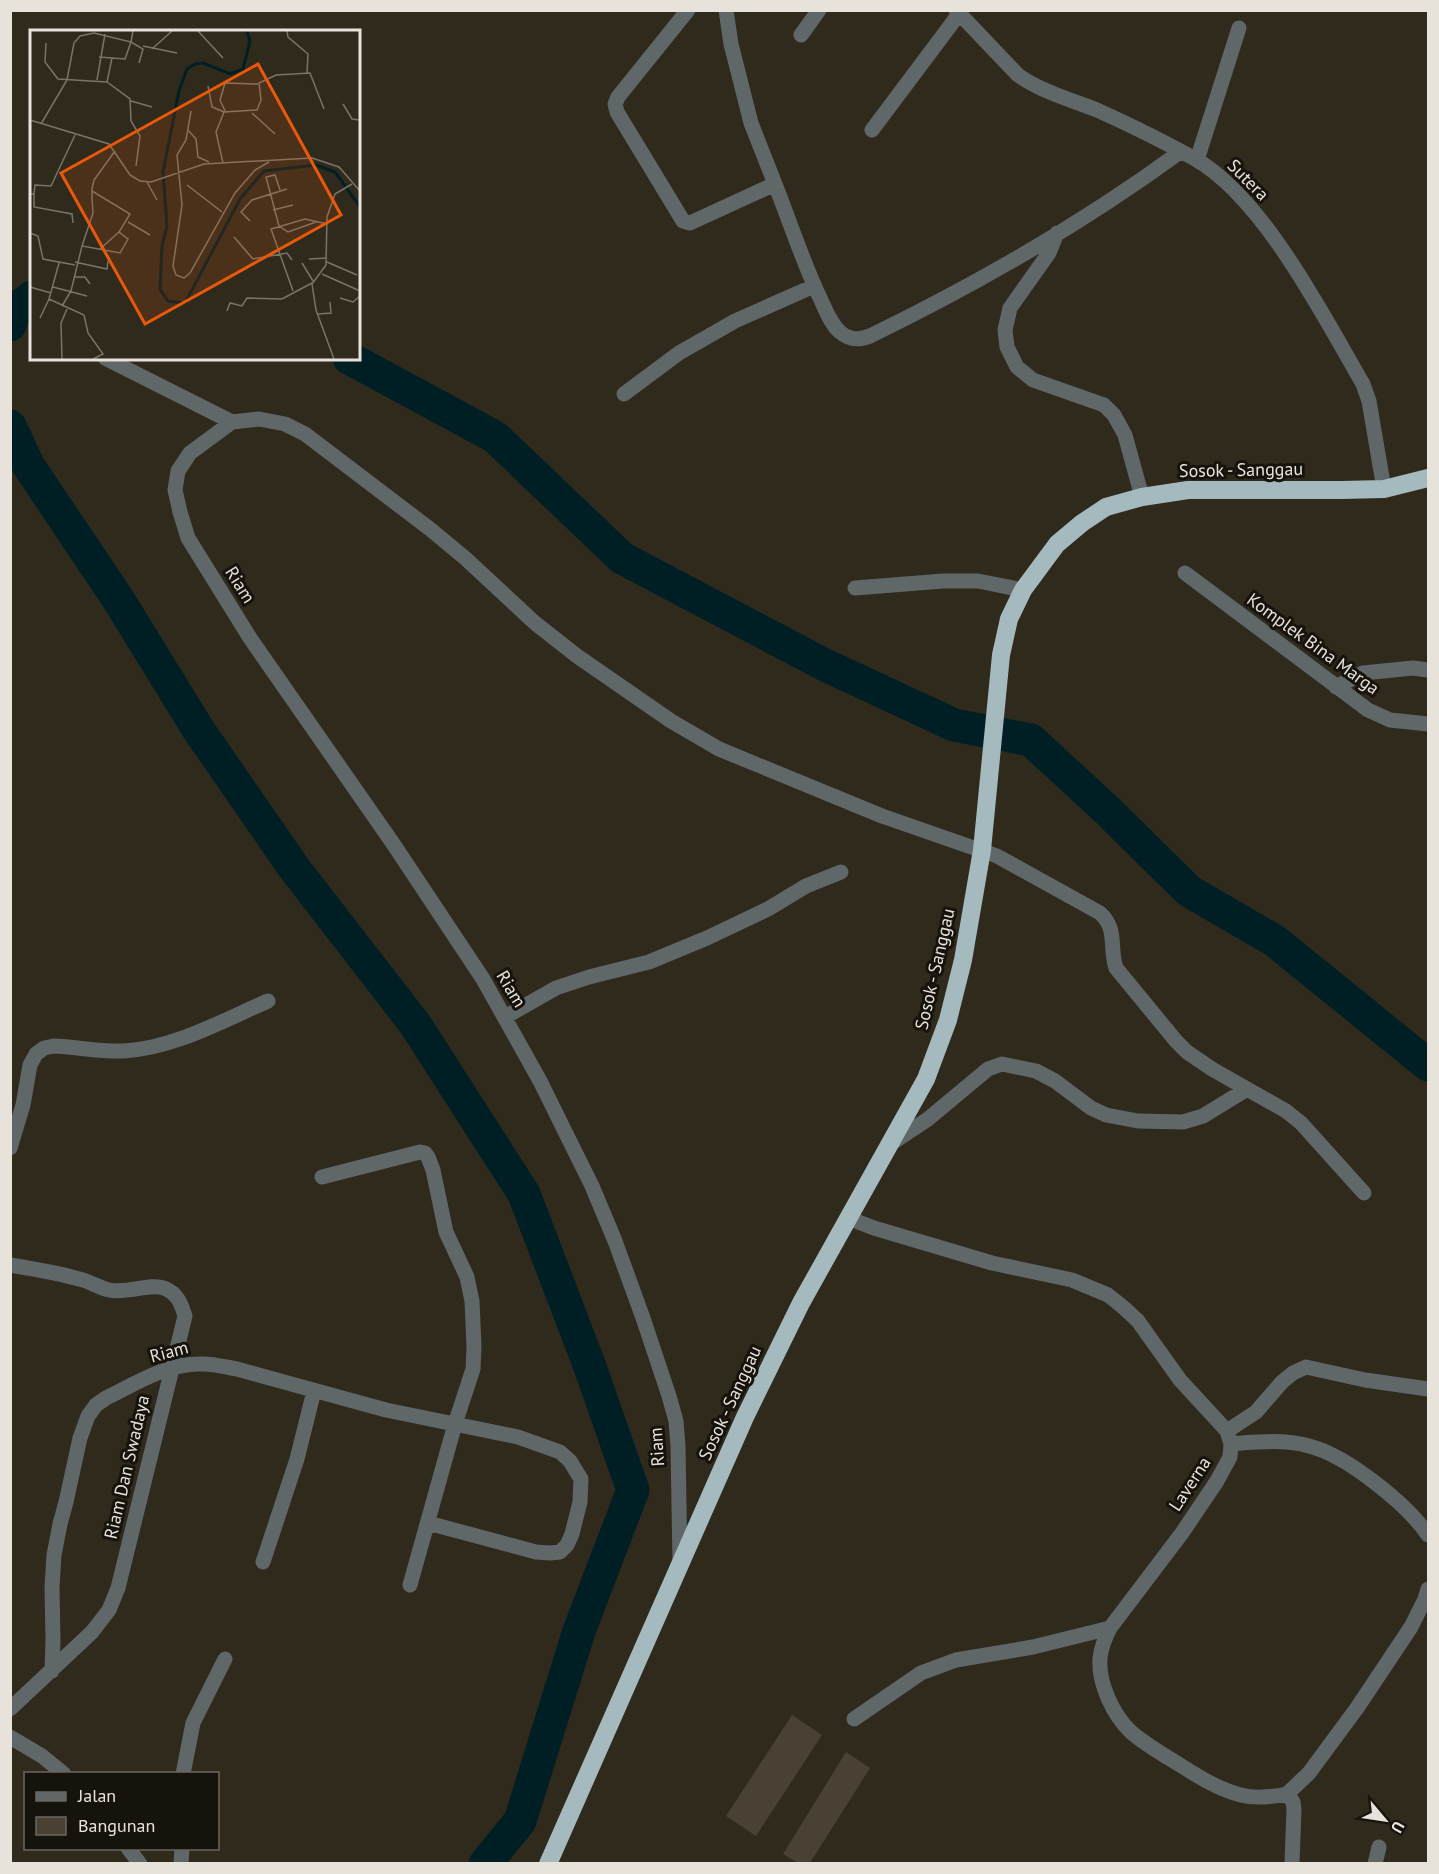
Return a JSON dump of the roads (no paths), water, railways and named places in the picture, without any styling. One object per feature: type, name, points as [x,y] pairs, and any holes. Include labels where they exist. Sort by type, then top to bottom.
[{"type":"highway","name":"Sosok - Sanggau","points":[[548,1863],[745,1417],[801,1303],[926,1079],[948,1020],[963,960],[982,850],[1001,655],[1009,619],[1023,590],[1057,544],[1082,523],[1106,507],[1142,497],[1188,490],[1384,489],[1428,478]]},
{"type":"street","points":[[688,10],[618,97],[615,104],[617,112],[683,221],[690,223],[775,183]]},
{"type":"street","points":[[726,10],[730,44],[751,123],[814,286],[834,325],[842,334],[852,339],[862,339],[939,303],[1004,266],[1138,182],[1180,152]]},
{"type":"street","points":[[801,35],[819,10]]},
{"type":"street","points":[[872,130],[958,12]]},
{"type":"street","name":"Sutera","points":[[958,12],[1018,75],[1043,90],[1131,125],[1197,160],[1237,194],[1270,234],[1293,267],[1364,384],[1369,400],[1384,489]]},
{"type":"street","points":[[1197,160],[1239,28]]},
{"type":"street","points":[[1057,233],[1049,253],[1010,308],[1005,330],[1007,347],[1017,367],[1033,380],[1104,405],[1114,415],[1125,435],[1142,497]]},
{"type":"street","points":[[624,394],[679,353],[726,326],[814,286]]},
{"type":"street","points":[[109,360],[232,422],[259,419],[285,424],[305,434],[430,529],[576,656],[670,721],[719,749],[882,816],[982,850],[1100,913],[1108,920],[1116,968],[1176,1041],[1187,1052],[1212,1069],[1301,1123],[1364,1193]]},
{"type":"street","name":"Riam","points":[[232,422],[190,453],[178,471],[175,490],[188,538],[250,638],[394,844],[483,979],[540,1081],[592,1186],[615,1241],[658,1359],[676,1421],[680,1563]]},
{"type":"street","name":"Komplek Bina Marga","points":[[1185,573],[1368,710],[1390,720],[1428,724]]},
{"type":"street","points":[[855,588],[944,581],[978,581],[1023,590]]},
{"type":"street","points":[[1336,687],[1363,673],[1413,668],[1428,670]]},
{"type":"street","points":[[505,1017],[556,988],[649,962],[707,938],[768,909],[806,886],[841,872]]},
{"type":"street","points":[[10,1148],[23,1105],[30,1065],[36,1054],[44,1048],[54,1046],[124,1051],[145,1048],[201,1030],[268,1001]]},
{"type":"street","points":[[892,1143],[928,1119],[988,1069],[1002,1064],[1036,1071],[1091,1108],[1106,1115],[1138,1121],[1184,1122],[1203,1116],[1248,1089]]},
{"type":"street","points":[[322,1177],[420,1152],[425,1153],[428,1157],[446,1232],[467,1277],[474,1327],[473,1369],[455,1424],[410,1585]]},
{"type":"street","points":[[848,1218],[992,1263],[1072,1280],[1108,1295],[1138,1322],[1180,1380],[1229,1438],[1309,1446],[1330,1454],[1358,1471],[1384,1491],[1418,1521],[1428,1535]]},
{"type":"street","name":"Riam Dan Swadaya","points":[[10,1264],[84,1281],[108,1290],[130,1291],[153,1286],[162,1287],[172,1291],[181,1302],[185,1316],[118,1588],[109,1610],[92,1632],[10,1709]]},
{"type":"street","name":"Riam","points":[[52,1671],[51,1587],[54,1555],[80,1438],[88,1416],[96,1405],[106,1398],[171,1369],[201,1364],[237,1369],[386,1410],[518,1437],[560,1452],[570,1461],[581,1479],[580,1502],[572,1534],[567,1545],[560,1552],[536,1552],[428,1523]]},
{"type":"street","points":[[1229,1438],[1282,1382],[1293,1373],[1306,1367],[1365,1380],[1428,1389]]},
{"type":"street","points":[[262,1562],[297,1460],[314,1391]]},
{"type":"street","name":"Laverna","points":[[1229,1438],[1230,1457],[1217,1481],[1182,1533],[1110,1628],[1103,1642],[1100,1660],[1102,1680],[1113,1710],[1130,1731],[1203,1779],[1241,1796],[1262,1797],[1287,1794]]},
{"type":"street","points":[[1292,1863],[1294,1809],[1293,1802],[1287,1794],[1309,1773],[1357,1708],[1411,1626],[1428,1589]]},
{"type":"street","points":[[854,1719],[921,1673],[956,1660],[1033,1647],[1110,1628]]},
{"type":"street","points":[[183,1772],[193,1722],[225,1659]]},
{"type":"street","points":[[10,1737],[42,1756],[63,1772]]},
{"type":"street","points":[[1375,1863],[1379,1847]]},
{"type":"street","points":[[130,1850],[140,1863]]},
{"type":"waterway","points":[[10,325],[16,309],[30,298]]},
{"type":"waterway","points":[[353,360],[495,437],[622,558],[825,665],[954,725],[1031,740],[1109,812],[1189,891],[1275,941],[1428,1065]]},
{"type":"waterway","points":[[10,426],[28,465],[118,599],[198,729],[294,868],[415,1024],[524,1194],[590,1367],[633,1490],[579,1631],[520,1821],[485,1864]]}]
